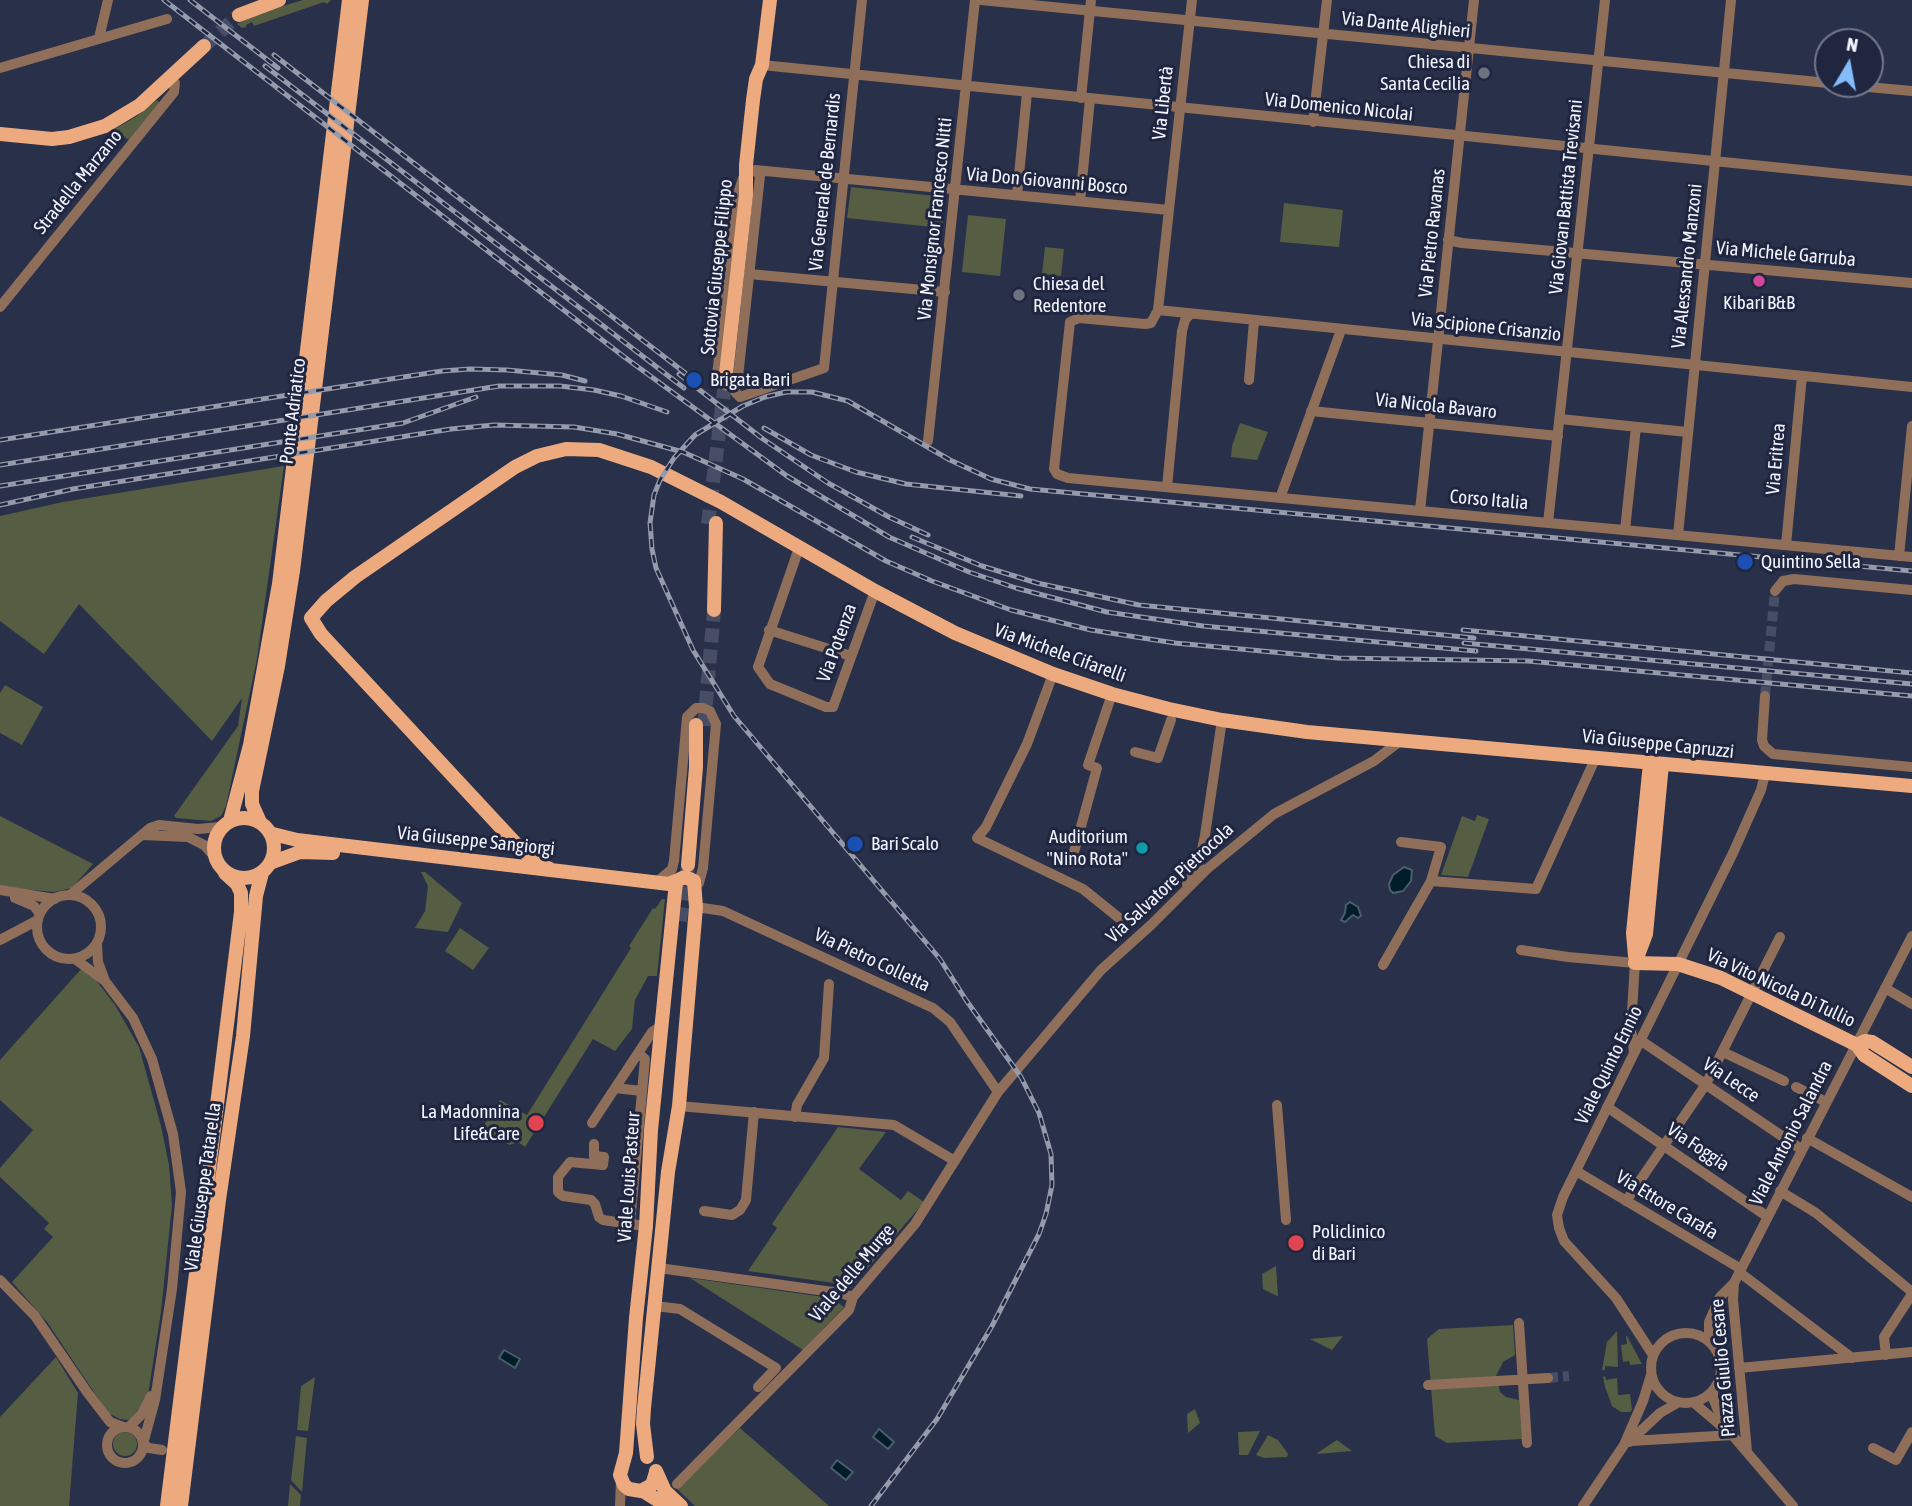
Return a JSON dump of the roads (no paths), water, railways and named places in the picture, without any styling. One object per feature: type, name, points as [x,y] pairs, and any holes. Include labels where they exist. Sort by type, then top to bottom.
[{"type":"main road","points":[[239,15],[279,0]]},
{"type":"main road","name":"Ponte Adriatico","points":[[260,822],[246,789],[279,583],[349,0]]},
{"type":"main road","name":"Ponte Adriatico","points":[[225,824],[246,789],[275,680],[293,570],[362,0]]},
{"type":"main road","name":"Sottovia Giuseppe Filippo","points":[[731,377],[757,79],[762,65],[770,0]]},
{"type":"main road","points":[[0,134],[52,139],[105,127],[140,105],[204,46]]},
{"type":"main road","name":"Via Michele Cifarelli","points":[[518,846],[321,634],[311,618],[326,601],[394,548],[515,467],[537,456],[566,449],[584,448],[614,453],[651,467],[736,511],[955,634],[1053,674],[1112,694],[1222,720],[1285,730],[1400,741]]},
{"type":"main road","points":[[710,610],[712,524]]},
{"type":"main road","points":[[700,725],[703,768],[691,865],[695,741],[700,725]]},
{"type":"main road","name":"Viale Louis Pasteur","points":[[622,1463],[626,1453],[646,1226],[651,1130],[676,885],[682,868],[690,766],[695,741]]},
{"type":"main road","name":"Via Giuseppe Capruzzi","points":[[1400,741],[1912,786]]},
{"type":"main road","points":[[1636,963],[1640,938],[1633,933],[1655,787],[1656,763]]},
{"type":"main road","points":[[241,818],[260,822],[273,834],[274,853],[266,868],[243,879],[225,873],[214,856],[216,837],[225,824],[241,818]]},
{"type":"main road","name":"Via Giuseppe Sangiorgi","points":[[273,834],[297,840],[676,885]]},
{"type":"main road","points":[[512,864],[517,856],[518,846]]},
{"type":"main road","points":[[518,846],[536,863],[550,869]]},
{"type":"main road","name":"Via Giuseppe Sangiorgi","points":[[266,868],[289,855],[318,852],[676,885]]},
{"type":"main road","name":"Viale Giuseppe Tatarella","points":[[180,1506],[241,1049],[256,896],[266,868]]},
{"type":"main road","name":"Viale Giuseppe Tatarella","points":[[167,1506],[242,912],[241,894],[237,884],[225,873]]},
{"type":"main road","points":[[676,885],[684,899],[695,895]]},
{"type":"main road","name":"Viale Louis Pasteur","points":[[648,1457],[643,1424],[668,1172],[679,1106],[695,895]]},
{"type":"main road","points":[[646,1226],[660,1140],[684,922],[668,1172]]},
{"type":"main road","name":"Via Vito Nicola Di Tullio","points":[[1636,963],[1678,964],[1721,978],[1857,1045],[1860,1051],[1876,1054]]},
{"type":"main road","points":[[1876,1054],[1912,1067]]},
{"type":"main road","points":[[1876,1054],[1912,1086]]},
{"type":"main road","points":[[632,1456],[648,1457],[673,1504],[629,1489],[621,1480],[622,1463],[632,1456]]},
{"type":"main road","points":[[640,1491],[652,1485],[656,1472]]},
{"type":"street","points":[[99,38],[108,0]]},
{"type":"street","name":"Via Generale de Bernardis","points":[[731,377],[740,397],[824,368],[862,0]]},
{"type":"street","name":"Via Monsignor Francesco Nitti","points":[[928,440],[975,0]]},
{"type":"street","name":"Via Dante Alighieri","points":[[981,0],[1090,6],[1189,21],[1814,82]]},
{"type":"street","name":"Via Libertà","points":[[1162,311],[1169,210],[1192,0]]},
{"type":"street","points":[[1313,122],[1327,0]]},
{"type":"street","name":"Via Pietro Ravanas","points":[[1420,511],[1474,0]]},
{"type":"street","name":"Via Giovan Battista Trevisani","points":[[1548,523],[1605,0]]},
{"type":"street","name":"Via Alessandro Manzoni","points":[[1678,535],[1731,0]]},
{"type":"street","points":[[1080,201],[1090,6]]},
{"type":"street","points":[[0,68],[167,19]]},
{"type":"street","name":"Via Domenico Nicolai","points":[[762,65],[1912,181]]},
{"type":"street","name":"Stradella Marzano","points":[[0,307],[173,92],[175,83],[170,77]]},
{"type":"street","points":[[1884,88],[1912,91]]},
{"type":"street","points":[[1017,195],[1027,93]]},
{"type":"street","points":[[731,377],[749,274],[760,176],[751,167]]},
{"type":"street","name":"Via Don Giovanni Bosco","points":[[751,167],[1169,210]]},
{"type":"street","name":"Via Michele Garruba","points":[[1448,240],[1912,283]]},
{"type":"street","points":[[749,274],[945,292]]},
{"type":"street","points":[[1162,311],[1180,322],[1182,330]]},
{"type":"street","name":"Via Scipione Crisanzio","points":[[1162,311],[1912,387]]},
{"type":"street","name":"Corso Italia","points":[[1162,311],[1151,323],[1145,324],[1073,319],[1069,326],[1054,469],[1062,477],[1912,557]]},
{"type":"street","points":[[1167,487],[1182,330],[1190,314]]},
{"type":"street","points":[[1248,380],[1254,321]]},
{"type":"street","points":[[1280,498],[1341,330]]},
{"type":"street","name":"Via Eritrea","points":[[1786,545],[1802,376]]},
{"type":"street","name":"Via Nicola Bavaro","points":[[1311,411],[1558,436]]},
{"type":"street","points":[[1560,419],[1687,432]]},
{"type":"street","points":[[1899,556],[1912,426]]},
{"type":"street","points":[[1625,530],[1636,427]]},
{"type":"street","points":[[799,548],[769,630],[851,656]]},
{"type":"street","points":[[1775,591],[1783,581],[1794,579],[1912,590]]},
{"type":"street","name":"Via Potenza","points":[[769,630],[758,667],[770,684],[826,707],[833,707],[875,591]]},
{"type":"street","points":[[1053,674],[1027,744],[986,827],[977,838],[1083,889],[1119,918]]},
{"type":"street","points":[[1071,863],[1097,768],[1088,765],[1112,694]]},
{"type":"street","points":[[1765,696],[1762,740],[1764,746],[1773,754],[1912,767]]},
{"type":"street","name":"Viale Louis Pasteur","points":[[658,881],[666,875],[674,861],[687,717],[696,708],[703,708],[710,711],[716,724],[703,868],[695,895]]},
{"type":"street","points":[[1135,752],[1158,758],[1171,720]]},
{"type":"street","points":[[1180,896],[1199,864],[1222,720]]},
{"type":"street","name":"Via Salvatore Pietrocola","points":[[1001,1088],[1101,971],[1170,908],[1207,869],[1274,814],[1374,761],[1400,741]]},
{"type":"street","points":[[1431,880],[1536,889],[1595,757]]},
{"type":"street","name":"Viale Quinto Ennio","points":[[1653,1355],[1626,1311],[1570,1248],[1559,1228],[1557,1215],[1563,1197],[1733,853],[1761,790],[1765,774]]},
{"type":"street","points":[[70,895],[159,824],[198,829],[225,824]]},
{"type":"street","points":[[142,835],[188,837],[204,845],[214,856]]},
{"type":"street","points":[[1383,965],[1431,880],[1441,847],[1401,842]]},
{"type":"street","points":[[92,905],[95,876]]},
{"type":"street","points":[[0,891],[55,899],[78,896],[92,905],[101,919],[102,928],[97,944],[98,962],[105,981]]},
{"type":"street","points":[[0,891],[34,906],[39,917],[39,937],[43,945]]},
{"type":"street","name":"Via Pietro Colletta","points":[[695,895],[723,911],[933,1009],[950,1022],[1001,1088]]},
{"type":"street","points":[[2,938],[39,917],[55,899]]},
{"type":"street","points":[[2,938],[28,936],[57,957],[75,959],[88,954],[97,944]]},
{"type":"street","name":"Viale Antonio Salandra","points":[[1713,1345],[1709,1332],[1713,1310],[1720,1297],[1734,1283],[1912,936]]},
{"type":"street","points":[[1626,1201],[1706,1084],[1780,937]]},
{"type":"street","name":"Via Vito Nicola Di Tullio","points":[[1521,950],[1636,963]]},
{"type":"street","points":[[75,959],[105,981],[134,1018],[152,1059],[173,1134],[181,1192],[172,1289],[153,1409],[136,1459],[128,1463],[111,1457],[107,1448],[110,1422]]},
{"type":"street","points":[[1634,1052],[1631,1028],[1636,963]]},
{"type":"street","points":[[795,1117],[797,1105],[824,1058],[829,984]]},
{"type":"street","points":[[1885,988],[1912,1004]]},
{"type":"street","points":[[592,1123],[652,1032],[663,1025]]},
{"type":"street","name":"Via Lecce","points":[[1640,1040],[1801,1149]]},
{"type":"street","points":[[1723,1052],[1784,1081]]},
{"type":"street","points":[[630,1224],[645,1059],[638,1053]]},
{"type":"street","points":[[1796,1087],[1826,1102]]},
{"type":"street","points":[[615,1088],[642,1091]]},
{"type":"street","name":"Viale delle Murge","points":[[677,1484],[849,1310],[853,1297],[900,1243],[921,1213],[1001,1088]]},
{"type":"street","points":[[1277,1105],[1286,1220]]},
{"type":"street","points":[[679,1106],[894,1125],[955,1161]]},
{"type":"street","name":"Via Foggia","points":[[1607,1107],[1768,1217]]},
{"type":"street","points":[[704,1211],[732,1215],[740,1210],[746,1200],[754,1112]]},
{"type":"street","points":[[1807,1138],[1912,1197]]},
{"type":"street","points":[[594,1144],[594,1156],[604,1157],[603,1165],[570,1162],[558,1177],[558,1192],[563,1196],[591,1200],[603,1220],[646,1226]]},
{"type":"street","name":"Via Ettore Carafa","points":[[1576,1171],[1740,1270],[1852,1358]]},
{"type":"street","points":[[1780,1191],[1823,1218],[1912,1293],[1884,1337],[1886,1355]]},
{"type":"street","points":[[659,1268],[853,1297]]},
{"type":"street","points":[[0,1280],[35,1316],[110,1422],[139,1434],[143,1444],[149,1448],[162,1450]]},
{"type":"street","name":"Piazza Giulio Cesare","points":[[1734,1283],[1747,1451]]},
{"type":"street","points":[[655,1306],[683,1310],[779,1366],[758,1387]]},
{"type":"street","points":[[1519,1323],[1527,1443]]},
{"type":"street","name":"Piazza Giulio Cesare","points":[[1653,1355],[1663,1341],[1679,1333],[1697,1335],[1713,1345],[1720,1358],[1720,1377],[1715,1387],[1700,1400],[1679,1402]]},
{"type":"street","points":[[1729,1432],[1713,1398],[1715,1387],[1739,1369],[1912,1352]]},
{"type":"street","points":[[1627,1443],[1651,1375],[1653,1355]]},
{"type":"street","points":[[1720,1358],[1739,1369]]},
{"type":"street","points":[[1651,1375],[1658,1390],[1679,1402]]},
{"type":"street","points":[[1428,1385],[1548,1378]]},
{"type":"street","points":[[110,1435],[142,1414],[157,1384]]},
{"type":"street","points":[[1583,1506],[1627,1443],[1660,1413],[1679,1402]]},
{"type":"street","points":[[1692,1402],[1729,1432],[1793,1506]]},
{"type":"street","points":[[1627,1443],[1729,1432]]},
{"type":"street","points":[[1873,1448],[1896,1460],[1912,1432]]},
{"type":"street","points":[[620,1506],[621,1480]]},
{"type":"street","points":[[625,1506],[640,1491]]},
{"type":"water","points":[[1404,867],[1412,870],[1411,881],[1403,891],[1393,893],[1389,884],[1393,875]]},
{"type":"water","points":[[1350,902],[1358,907],[1361,916],[1358,918],[1353,915],[1345,922],[1341,920],[1346,905]]},
{"type":"water","points":[[504,1350],[520,1359],[515,1368],[499,1358]]},
{"type":"water","points":[[879,1429],[894,1442],[888,1449],[873,1437]]},
{"type":"water","points":[[837,1460],[853,1472],[846,1480],[831,1468]]},
{"type":"tunnel","points":[[204,46],[239,15]]},
{"type":"tunnel","points":[[708,524],[726,374]]},
{"type":"tunnel","points":[[1765,696],[1775,591]]},
{"type":"tunnel","points":[[704,726],[714,610]]},
{"type":"tunnel","points":[[680,921],[688,866]]},
{"type":"tunnel","points":[[1548,1378],[1569,1376]]},
{"type":"railway","points":[[164,0],[623,356],[787,476],[889,537],[969,572],[1016,588],[1107,612],[1203,626],[1476,651]]},
{"type":"railway","points":[[190,0],[278,68]]},
{"type":"railway","points":[[274,55],[689,376]]},
{"type":"railway","points":[[265,66],[684,388]]},
{"type":"railway","points":[[0,440],[442,371],[507,370],[562,375],[585,381]]},
{"type":"railway","points":[[679,374],[763,439],[828,483],[928,535]]},
{"type":"railway","points":[[0,465],[499,386],[560,386],[594,390],[667,412]]},
{"type":"railway","points":[[871,1506],[937,1419],[992,1326],[1039,1234],[1046,1214],[1052,1185],[1051,1154],[1039,1113],[1021,1077],[940,959],[734,716],[693,650],[656,568],[650,523],[654,495],[660,480],[674,458],[695,435],[743,406],[765,397],[786,392],[812,392],[848,401],[950,460],[991,479],[1030,489],[1912,571]]},
{"type":"railway","points":[[0,486],[403,423],[476,397]]},
{"type":"railway","points":[[0,505],[73,489],[451,429],[494,425],[574,427],[617,434],[683,452],[743,479],[886,561],[1011,610],[1091,630],[1175,643],[1338,658],[1528,661],[1912,696]]},
{"type":"railway","points":[[764,428],[811,455],[856,472],[906,484],[1021,496]]},
{"type":"railway","points":[[912,537],[982,566],[1037,583],[1139,605],[1474,638]]},
{"type":"railway","points":[[1463,630],[1912,673]]},
{"type":"railway","points":[[1464,643],[1912,684]]},
{"type":"place","name":"Chiesa di Santa Cecilia","points":[[1484,73]]},
{"type":"place","name":"Kibari B&B","points":[[1759,281]]},
{"type":"place","name":"Chiesa del Redentore","points":[[1019,295]]},
{"type":"place","name":"Brigata Bari","points":[[694,380]]},
{"type":"place","name":"Quintino Sella","points":[[1745,562]]},
{"type":"place","name":"Bari Scalo","points":[[855,844]]},
{"type":"place","name":"Auditorium \"Nino Rota\"","points":[[1142,848]]},
{"type":"place","name":"La Madonnina Life&Care","points":[[536,1123]]},
{"type":"place","name":"Policlinico di Bari","points":[[1296,1243]]}]
